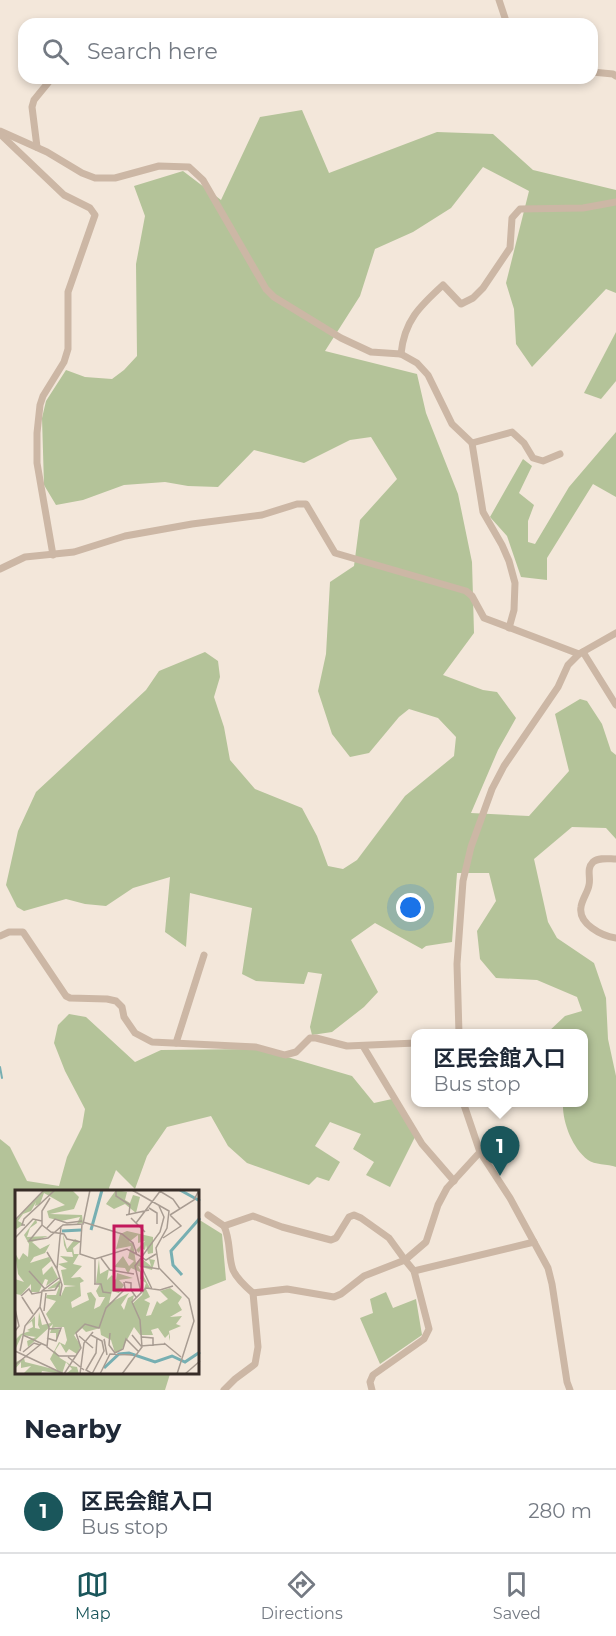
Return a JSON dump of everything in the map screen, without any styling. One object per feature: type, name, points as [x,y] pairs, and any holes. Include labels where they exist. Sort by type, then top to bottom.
[{"type":"street","points":[[500,0],[505,18]]},
{"type":"street","points":[[598,73],[616,76]]},
{"type":"street","points":[[37,147],[32,107],[34,100],[47,84]]},
{"type":"street","points":[[0,132],[37,147],[95,178],[115,178],[159,166],[189,167],[202,180],[266,289],[274,297],[341,338],[372,352],[401,354],[417,363],[428,375],[452,424],[472,443],[483,513],[502,545],[515,583],[514,610],[509,628]]},
{"type":"street","points":[[0,132],[64,195],[90,208],[95,215],[68,292],[68,349],[64,362],[40,405],[37,462],[53,555]]},
{"type":"street","points":[[401,354],[403,339],[418,307],[443,285],[461,304],[473,298],[483,288],[510,248],[512,218],[520,209],[583,208],[616,202]]},
{"type":"street","points":[[472,443],[512,432],[524,443],[533,458],[543,461],[560,453]]},
{"type":"street","points":[[0,569],[25,557],[74,552],[124,536],[262,515],[297,504],[306,504],[335,553],[466,591],[472,596],[484,618],[581,653],[616,705]]},
{"type":"street","points":[[459,1029],[457,964],[463,880],[471,847],[492,789],[504,766],[558,687],[568,665],[581,653],[616,633]]},
{"type":"street","points":[[616,859],[598,859],[592,863],[589,870],[590,884],[581,904],[580,913],[595,930],[608,937],[616,938]]},
{"type":"street","points":[[0,936],[9,932],[23,932],[66,996],[116,1001],[122,1007],[124,1017],[135,1033],[152,1042],[256,1047],[285,1055],[296,1052],[310,1038],[347,1046],[411,1043]]},
{"type":"street","points":[[176,1043],[204,955]]},
{"type":"street","points":[[363,1046],[422,1144],[454,1181]]},
{"type":"street","points":[[465,1107],[480,1152],[510,1198],[548,1268],[570,1390]]},
{"type":"street","points":[[253,1293],[286,1289],[334,1297],[364,1276],[405,1260],[426,1242],[438,1205],[454,1181],[480,1152]]},
{"type":"street","points":[[208,1215],[224,1226],[228,1236],[233,1270],[253,1293],[258,1347],[255,1364],[224,1390]]},
{"type":"street","points":[[224,1226],[253,1216],[282,1227],[331,1240],[336,1238],[348,1217],[354,1215],[389,1238],[414,1271],[429,1323],[428,1333],[403,1355],[373,1375],[370,1382],[372,1390]]},
{"type":"street","points":[[414,1271],[534,1242]]},
{"type":"green space","points":[[302,110],[329,173],[437,132],[493,134],[533,170],[616,190],[616,293],[606,289],[532,367],[516,344],[514,309],[506,283],[529,191],[483,167],[451,208],[413,232],[375,249],[360,296],[325,351],[417,374],[426,413],[458,494],[472,562],[474,633],[443,675],[483,690],[497,692],[516,718],[498,750],[471,813],[529,816],[569,771],[555,714],[580,699],[587,701],[602,724],[611,751],[616,755],[616,839],[606,828],[572,827],[534,859],[548,922],[557,938],[594,963],[606,998],[608,1039],[616,1076],[616,1167],[594,1163],[582,1155],[569,1134],[564,1118],[563,1107],[588,1107],[588,1029],[551,1029],[565,1016],[582,1011],[577,997],[537,980],[496,978],[480,959],[477,931],[496,901],[489,873],[457,873],[452,942],[426,946],[422,949],[375,923],[351,940],[378,992],[364,1007],[332,1032],[312,1035],[310,1027],[322,974],[308,972],[304,984],[256,981],[242,974],[252,908],[190,893],[186,947],[165,932],[170,877],[133,888],[106,906],[66,899],[24,911],[17,907],[6,885],[18,831],[36,792],[146,690],[159,671],[205,652],[218,661],[220,677],[214,697],[224,727],[230,760],[255,789],[302,808],[317,836],[328,866],[343,869],[357,860],[405,796],[454,756],[456,737],[438,718],[409,709],[399,717],[369,753],[350,757],[332,734],[318,691],[326,654],[330,582],[354,566],[360,520],[397,479],[371,437],[350,440],[304,463],[254,450],[218,487],[188,486],[165,482],[124,485],[83,500],[56,505],[44,485],[42,418],[46,401],[66,370],[85,377],[112,379],[137,356],[136,264],[145,216],[134,186],[183,171],[221,200],[260,117]]},
{"type":"green space","points":[[616,332],[616,381],[601,399],[584,393]]},
{"type":"green space","points":[[616,432],[616,497],[593,484],[547,558],[547,580],[521,577],[507,536],[490,517],[523,459],[532,466],[519,493],[534,505],[528,521],[528,542],[535,544],[569,487]]},
{"type":"green space","points":[[69,1014],[86,1017],[135,1062],[161,1050],[260,1049],[352,1076],[374,1103],[392,1099],[415,1137],[390,1187],[366,1175],[374,1162],[353,1149],[361,1134],[330,1122],[315,1146],[340,1162],[329,1181],[317,1177],[309,1185],[247,1163],[228,1146],[211,1116],[167,1127],[147,1156],[135,1189],[116,1170],[110,1190],[15,1190],[15,1375],[170,1375],[165,1390],[0,1390],[0,1139],[10,1147],[27,1181],[59,1186],[67,1157],[82,1127],[85,1109],[65,1071],[54,1043],[58,1025]]},
{"type":"green space","points":[[200,1220],[222,1234],[226,1280],[200,1290]]},
{"type":"green space","points":[[386,1292],[393,1308],[416,1299],[422,1335],[380,1364],[360,1318],[373,1313],[370,1299]]},
{"type":"waterway","points":[[0,1067],[2,1078]]},
{"type":"place","name":"区民会館入口","points":[[500,1176]]}]
